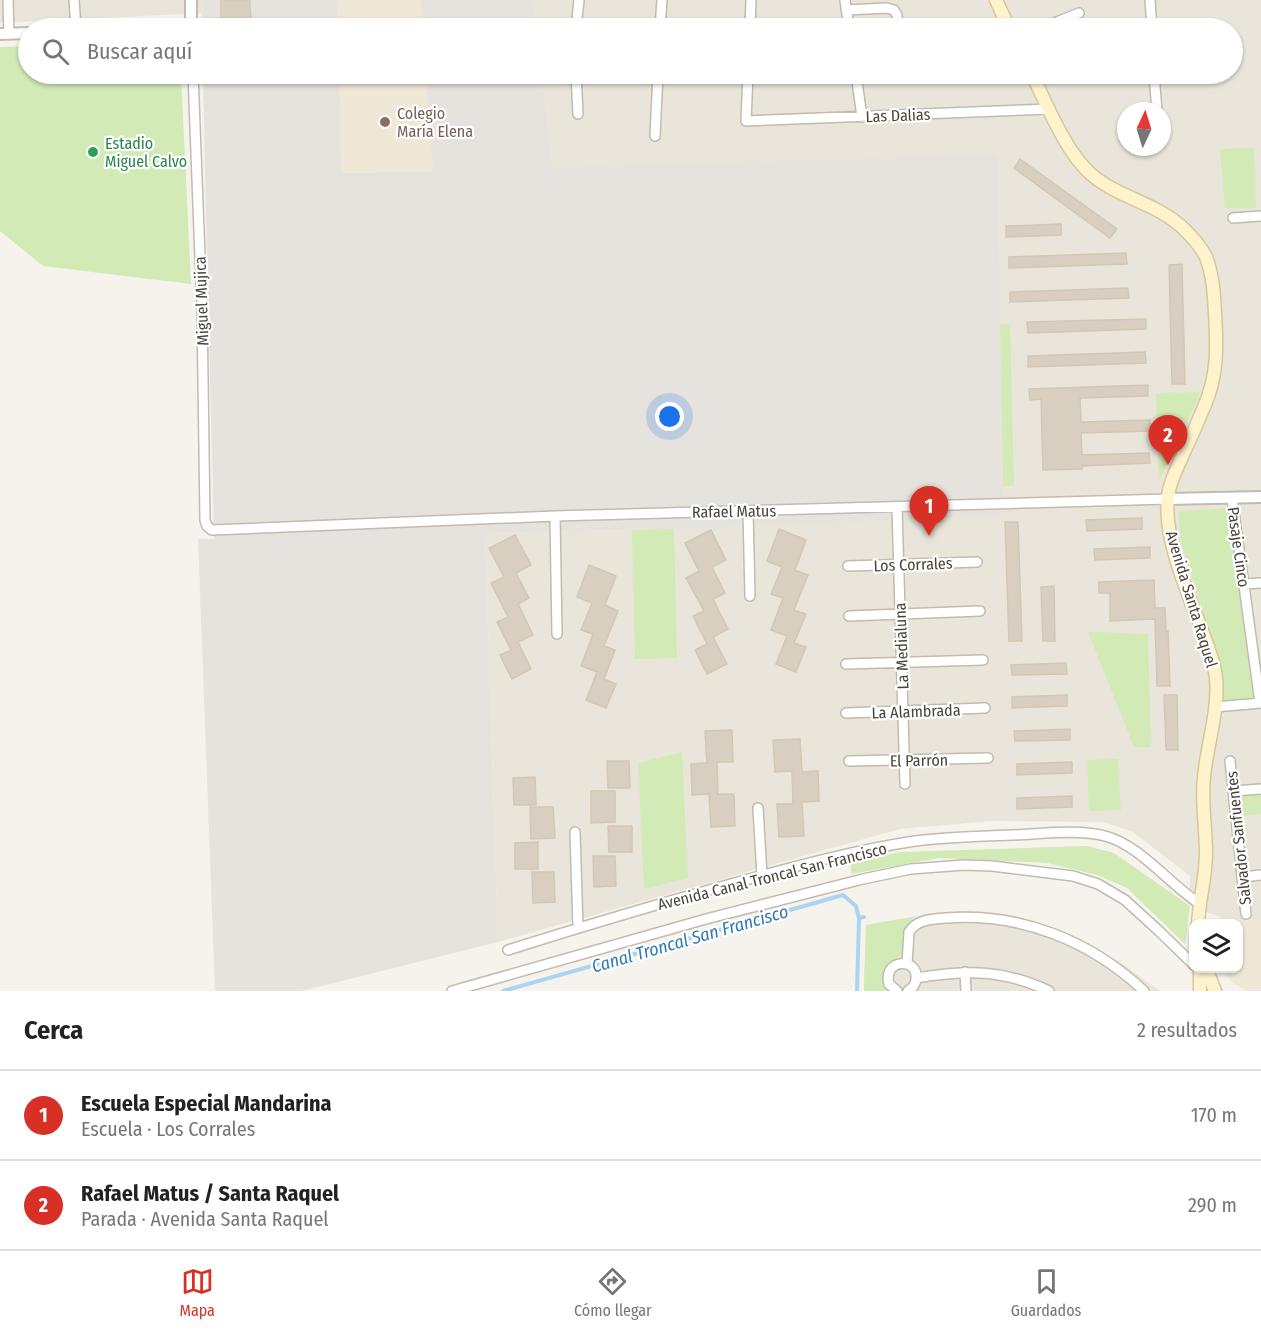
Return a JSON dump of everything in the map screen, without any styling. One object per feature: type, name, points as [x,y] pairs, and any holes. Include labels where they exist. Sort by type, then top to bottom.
[{"type":"main road","points":[[996,0],[1004,18]]},
{"type":"main road","name":"Avenida Santa Raquel","points":[[1037,84],[1069,146],[1086,170],[1104,183],[1172,218],[1199,245],[1207,260],[1212,284],[1216,354],[1214,377],[1208,397],[1173,477],[1168,499],[1171,542],[1214,666],[1216,687],[1215,707],[1203,778],[1205,866],[1198,919]]},
{"type":"main road","points":[[1199,973],[1200,991]]},
{"type":"main road","points":[[1202,973],[1215,991]]},
{"type":"street","points":[[5,34],[8,0]]},
{"type":"street","points":[[74,0],[75,18]]},
{"type":"street","points":[[191,0],[191,18]]},
{"type":"street","points":[[577,18],[579,0]]},
{"type":"street","points":[[661,18],[662,0]]},
{"type":"street","points":[[750,18],[751,0]]},
{"type":"street","points":[[1150,0],[1151,18]]},
{"type":"street","points":[[846,5],[891,8],[897,12],[897,18]]},
{"type":"street","points":[[1067,18],[1079,13]]},
{"type":"street","name":"Miguel Mujica","points":[[193,84],[202,309],[205,520],[209,528]]},
{"type":"street","points":[[576,84],[578,114]]},
{"type":"street","points":[[655,136],[658,84]]},
{"type":"street","name":"Las Dalias","points":[[748,84],[747,121],[1050,109]]},
{"type":"street","points":[[857,84],[862,117]]},
{"type":"street","points":[[1155,84],[1156,102]]},
{"type":"street","points":[[1233,218],[1261,216]]},
{"type":"street","name":"Rafael Matus","points":[[209,528],[216,531],[555,516],[1261,497]]},
{"type":"street","name":"Pasaje Cinco","points":[[1232,498],[1260,703]]},
{"type":"street","name":"La Medialuna","points":[[897,507],[905,784]]},
{"type":"street","points":[[748,511],[750,596]]},
{"type":"street","points":[[555,516],[556,634]]},
{"type":"street","name":"Los Corrales","points":[[849,566],[977,562]]},
{"type":"street","points":[[1244,584],[1261,582]]},
{"type":"street","points":[[849,616],[980,611]]},
{"type":"street","points":[[846,664],[983,660]]},
{"type":"street","points":[[1215,707],[1260,703]]},
{"type":"street","name":"La Alambrada","points":[[846,713],[985,708]]},
{"type":"street","name":"El Parrón","points":[[849,761],[988,758]]},
{"type":"street","name":"Salvador Sanfuentes","points":[[1230,761],[1246,914]]},
{"type":"street","points":[[1234,791],[1261,789]]},
{"type":"street","points":[[758,808],[762,876]]},
{"type":"street","points":[[574,832],[578,928]]},
{"type":"street","name":"Avenida Canal Troncal San Francisco","points":[[508,950],[762,876],[853,853],[916,841],[962,837],[1085,833],[1105,836],[1130,847],[1200,904]]},
{"type":"street","name":"Avenida Canal Troncal San Francisco","points":[[452,991],[706,919],[863,879],[911,869],[964,865],[992,866],[1073,876],[1098,884],[1125,900],[1189,959]]},
{"type":"street","points":[[1242,877],[1261,875]]},
{"type":"street","points":[[907,964],[909,932],[918,922],[954,917],[990,918],[1035,927],[1078,944],[1110,963],[1144,991]]},
{"type":"street","points":[[897,991],[889,984],[888,975],[897,964],[907,964],[914,969],[916,978],[914,987],[908,991]]},
{"type":"street","points":[[916,978],[965,972],[991,973],[1018,979],[1049,991]]},
{"type":"street","points":[[965,972],[966,991]]},
{"type":"street","points":[[1018,979],[1018,991]]},
{"type":"shaded area","points":[[0,0],[1261,0],[1261,991],[1228,973],[1243,973],[1243,919],[1219,919],[1220,917],[1190,906],[1190,876],[1133,832],[1103,822],[992,821],[900,829],[498,942],[485,533],[674,529],[1003,486],[1000,324],[433,171],[205,173],[203,84],[1243,84],[1243,18],[201,18],[201,13],[100,18],[18,18],[18,22],[0,23]]},
{"type":"shaded area","points":[[204,0],[337,0],[338,18],[204,18]]},
{"type":"shaded area","points":[[337,0],[421,0],[422,18],[338,18]]},
{"type":"shaded area","points":[[421,0],[532,0],[534,18],[422,18]]},
{"type":"shaded area","points":[[204,84],[339,84],[341,173],[433,171],[427,84],[542,84],[552,168],[997,155],[1002,515],[674,529],[485,533],[498,942],[302,991],[215,991],[198,539],[214,539]]},
{"type":"shaded area","name":"Colegio María Elena","points":[[339,84],[427,84],[433,171],[341,173]]},
{"type":"shaded area","points":[[961,911],[996,913],[1048,926],[1120,962],[1160,991],[864,991],[866,925]]},
{"type":"shaded area","points":[[1243,919],[1261,919],[1261,991],[1246,991],[1233,983],[1224,973],[1243,973]]},
{"type":"green space","name":"Estadio Miguel Calvo","points":[[18,46],[18,84],[181,84],[191,284],[43,266],[0,231],[0,47]]},
{"type":"green space","points":[[1254,148],[1256,208],[1225,208],[1220,149]]},
{"type":"green space","points":[[1000,324],[1010,324],[1014,486],[1003,486]]},
{"type":"green space","points":[[1201,392],[1159,481],[1156,393]]},
{"type":"green space","points":[[1228,508],[1253,700],[1223,702],[1218,659],[1181,543],[1178,511]]},
{"type":"green space","points":[[674,529],[677,658],[635,659],[632,530]]},
{"type":"green space","points":[[1088,632],[1148,634],[1151,747],[1134,747]]},
{"type":"green space","points":[[682,752],[688,878],[644,889],[638,763]]},
{"type":"green space","points":[[1118,759],[1121,810],[1089,811],[1087,760]]},
{"type":"green space","points":[[1261,794],[1261,814],[1241,816],[1240,796]]},
{"type":"green space","points":[[1087,846],[1114,853],[1190,906],[1185,944],[1127,888],[1097,875],[1047,863],[939,858],[851,874],[851,863],[900,852]]},
{"type":"green space","points":[[913,917],[907,928],[902,955],[888,964],[885,971],[894,991],[864,991],[866,925]]},
{"type":"building","points":[[221,0],[250,0],[251,18],[221,18]]},
{"type":"building","points":[[1020,159],[1117,229],[1110,238],[1014,168]]},
{"type":"building","points":[[1061,224],[1061,235],[1006,237],[1006,226]]},
{"type":"building","points":[[1126,253],[1127,264],[1009,268],[1009,257]]},
{"type":"building","points":[[1182,264],[1185,384],[1172,384],[1169,265]]},
{"type":"building","points":[[1128,288],[1129,298],[1010,302],[1010,292]]},
{"type":"building","points":[[1146,319],[1146,329],[1028,333],[1027,322]]},
{"type":"building","points":[[1145,352],[1146,363],[1028,367],[1028,356]]},
{"type":"building","points":[[1148,385],[1148,396],[1080,398],[1081,422],[1150,420],[1150,431],[1081,433],[1082,455],[1149,453],[1150,463],[1043,470],[1041,399],[1030,400],[1029,389]]},
{"type":"building","points":[[1142,518],[1142,529],[1087,531],[1086,520]]},
{"type":"building","points":[[1005,522],[1018,522],[1022,641],[1009,641]]},
{"type":"building","points":[[779,529],[806,540],[795,570],[808,575],[794,610],[806,614],[794,643],[806,647],[796,672],[776,664],[787,636],[771,630],[783,598],[771,594],[782,567],[767,561]]},
{"type":"building","points":[[711,530],[726,560],[712,567],[725,593],[713,599],[728,629],[713,637],[727,664],[707,674],[695,650],[707,644],[693,616],[704,611],[686,578],[699,571],[685,543]]},
{"type":"building","points":[[515,535],[531,565],[516,573],[529,598],[518,604],[533,635],[518,642],[531,669],[512,679],[500,655],[511,650],[497,622],[508,617],[491,583],[504,577],[489,548]]},
{"type":"building","points":[[1150,547],[1150,558],[1095,560],[1094,549]]},
{"type":"building","points":[[589,565],[616,576],[605,605],[618,611],[604,646],[615,650],[604,679],[616,684],[606,708],[586,700],[597,672],[581,666],[593,634],[581,630],[592,603],[577,597]]},
{"type":"building","points":[[1154,580],[1155,608],[1165,608],[1170,686],[1157,686],[1155,619],[1110,621],[1110,593],[1099,593],[1099,582]]},
{"type":"building","points":[[1054,586],[1055,641],[1043,641],[1041,587]]},
{"type":"building","points":[[1066,663],[1067,674],[1012,675],[1011,665]]},
{"type":"building","points":[[1067,695],[1067,706],[1012,708],[1012,697]]},
{"type":"building","points":[[1164,695],[1177,695],[1178,750],[1166,750]]},
{"type":"building","points":[[1070,729],[1070,740],[1015,741],[1014,731]]},
{"type":"building","points":[[732,730],[733,762],[717,762],[718,794],[734,794],[735,826],[711,827],[709,794],[692,795],[691,764],[707,763],[705,731]]},
{"type":"building","points":[[800,739],[802,772],[818,771],[819,801],[802,802],[804,836],[779,837],[777,804],[793,804],[792,771],[775,772],[773,740]]},
{"type":"building","points":[[607,761],[629,761],[630,788],[608,788]]},
{"type":"building","points":[[1072,762],[1072,773],[1017,775],[1017,764]]},
{"type":"building","points":[[535,777],[536,805],[514,805],[513,778]]},
{"type":"building","points":[[591,791],[615,791],[615,822],[591,823]]},
{"type":"building","points":[[1072,796],[1072,807],[1017,809],[1017,798]]},
{"type":"building","points":[[530,807],[553,807],[555,838],[531,839]]},
{"type":"building","points":[[608,826],[632,826],[632,852],[609,852]]},
{"type":"building","points":[[538,842],[538,869],[515,869],[515,843]]},
{"type":"building","points":[[593,856],[615,856],[616,886],[594,887]]},
{"type":"building","points":[[532,872],[554,872],[555,902],[533,903]]},
{"type":"waterway","name":"Canal Troncal San Francisco","points":[[503,991],[843,895],[856,906],[859,918],[864,917]]},
{"type":"waterway","points":[[857,991],[859,918]]},
{"type":"place","name":"Colegio María Elena","points":[[385,122]]},
{"type":"place","name":"Estadio Miguel Calvo","points":[[93,152]]},
{"type":"place","name":"Rafael Matus / Santa Raquel","points":[[1168,465]]},
{"type":"place","name":"Escuela Especial Mandarina","points":[[929,536]]}]
